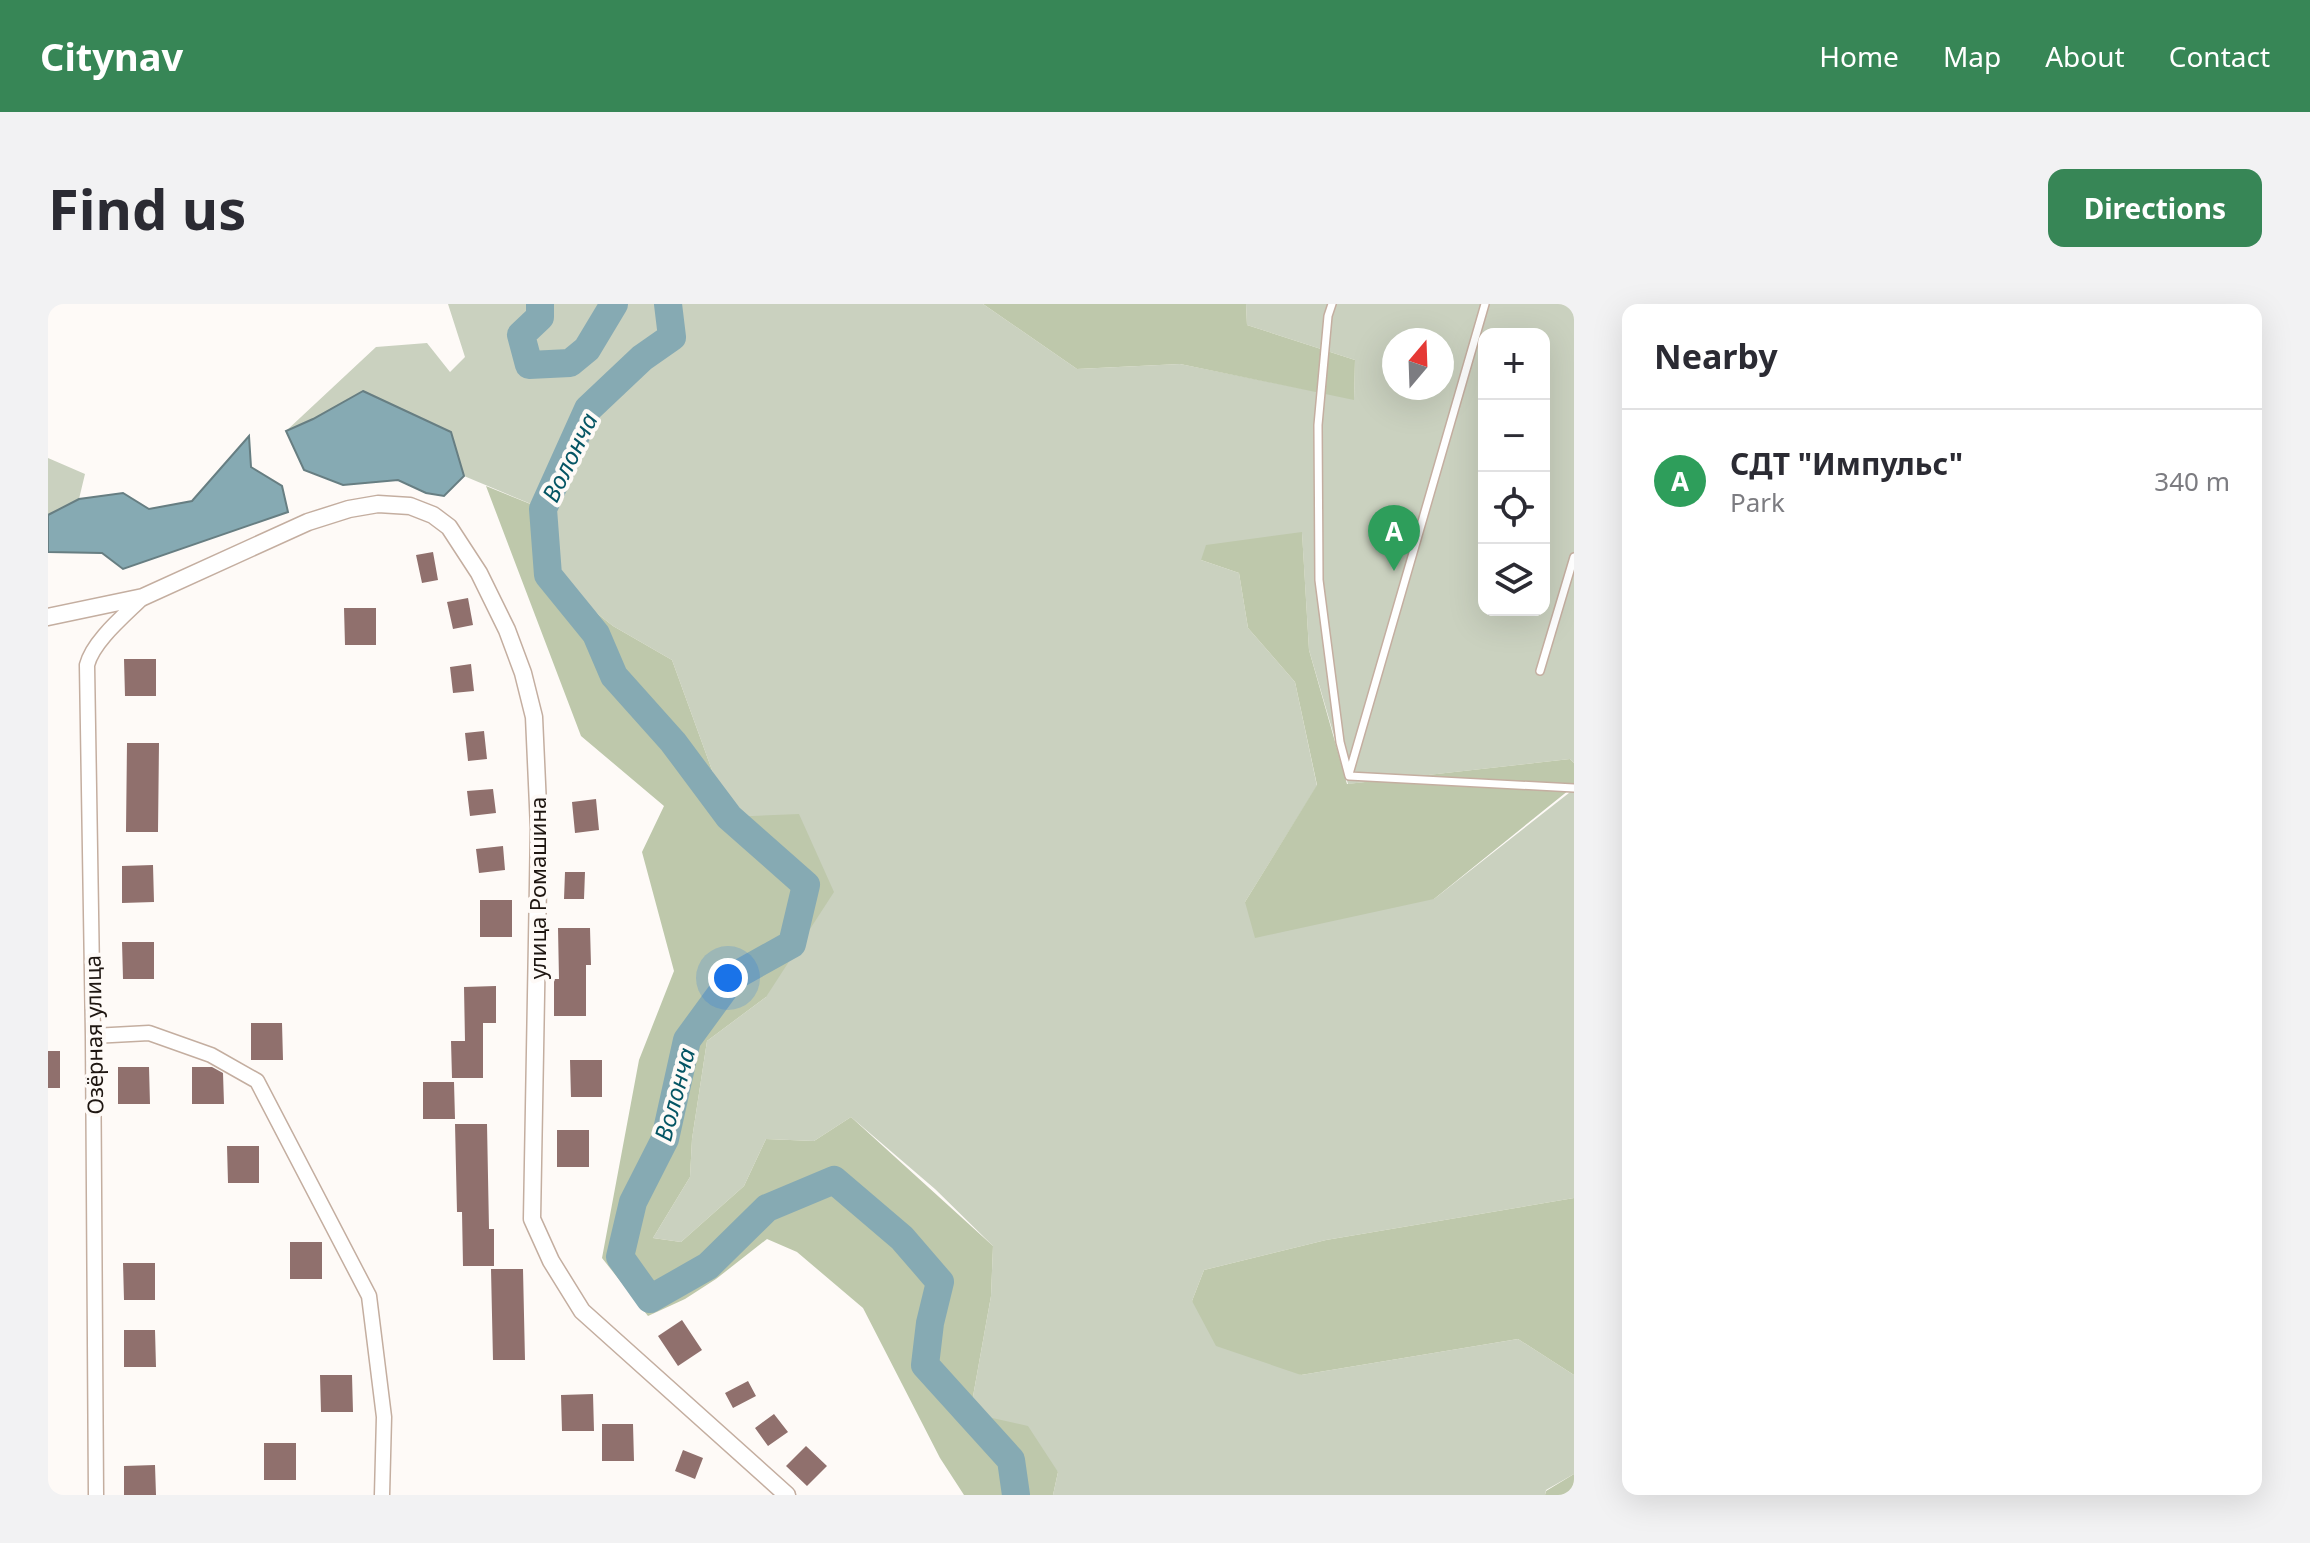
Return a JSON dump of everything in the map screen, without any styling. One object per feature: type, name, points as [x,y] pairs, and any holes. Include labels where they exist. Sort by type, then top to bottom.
[{"type":"street","name":"улица Ромашина","points":[[48,617],[143,597],[308,522],[349,509],[378,504],[410,506],[433,515],[449,527],[479,573],[507,630],[523,673],[534,717],[539,828],[532,1219],[551,1261],[582,1311],[787,1495]]},
{"type":"street","name":"Озёрная улица","points":[[96,1495],[87,665],[95,646],[143,597]]},
{"type":"street","points":[[93,1036],[149,1033],[211,1055],[257,1081],[369,1296],[384,1417],[382,1495]]},
{"type":"lane","points":[[1332,304],[1328,316],[1318,425],[1319,580],[1340,742],[1349,776]]},
{"type":"lane","points":[[1349,776],[1485,304]]},
{"type":"lane","points":[[1540,671],[1574,557]]},
{"type":"lane","points":[[1349,776],[1574,788]]},
{"type":"green space","points":[[448,304],[983,304],[1077,369],[1180,364],[1354,399],[1355,360],[1247,325],[1246,304],[1574,304],[1574,763],[1570,759],[1348,784],[1309,650],[1302,533],[1201,560],[1239,573],[1248,628],[1295,682],[1317,786],[1245,902],[1434,899],[1574,789],[1574,1198],[1326,1240],[1204,1270],[1192,1301],[1301,1375],[1518,1339],[1574,1375],[1574,1474],[1546,1490],[1545,1495],[1053,1495],[1058,1472],[970,1413],[991,1296],[993,1246],[935,1189],[851,1117],[814,1141],[766,1139],[744,1186],[681,1242],[653,1238],[690,1177],[692,1139],[707,1041],[766,997],[729,817],[672,660],[613,626],[548,575],[543,509],[464,476],[451,431],[313,419],[286,431],[376,347],[427,343],[450,372],[465,357]]},
{"type":"green space","points":[[983,304],[1246,304],[1247,325],[1355,360],[1354,400],[1180,364],[1077,369]]},
{"type":"green space","points":[[48,458],[85,474],[79,499],[48,515]]},
{"type":"green space","points":[[486,486],[543,509],[548,575],[613,626],[672,660],[729,817],[799,814],[834,892],[766,997],[707,1041],[692,1139],[690,1177],[653,1238],[681,1242],[744,1186],[766,1139],[814,1141],[851,1117],[993,1246],[991,1296],[970,1413],[1028,1426],[1058,1472],[1053,1495],[964,1495],[940,1458],[863,1308],[797,1252],[767,1239],[716,1279],[685,1299],[648,1316],[602,1258],[639,1060],[674,971],[642,852],[664,806],[581,736]]},
{"type":"green space","points":[[1302,532],[1309,650],[1347,784],[1570,759],[1574,763],[1574,786],[1434,899],[1255,938],[1245,902],[1317,785],[1295,682],[1248,628],[1239,573],[1201,560],[1206,545]]},
{"type":"green space","points":[[1574,1198],[1574,1375],[1518,1339],[1301,1375],[1216,1346],[1192,1301],[1204,1270],[1326,1240]]},
{"type":"green space","points":[[1574,1474],[1574,1495],[1545,1495],[1546,1491]]},
{"type":"water","points":[[363,391],[451,432],[464,476],[444,496],[426,493],[398,480],[343,485],[304,470],[286,431]]},
{"type":"water","points":[[249,436],[251,467],[282,486],[288,512],[123,569],[102,553],[48,552],[48,515],[79,499],[123,493],[149,509],[192,501]]},
{"type":"building","points":[[433,552],[438,580],[422,583],[416,555]]},
{"type":"building","points":[[468,598],[473,625],[453,629],[447,602]]},
{"type":"building","points":[[344,608],[376,608],[376,645],[345,645]]},
{"type":"building","points":[[124,659],[156,659],[156,696],[125,696]]},
{"type":"building","points":[[471,664],[474,691],[453,693],[450,667]]},
{"type":"building","points":[[484,731],[487,759],[468,761],[465,733]]},
{"type":"building","points":[[127,743],[159,743],[158,832],[126,832]]},
{"type":"building","points":[[493,789],[496,813],[470,816],[467,791]]},
{"type":"building","points":[[596,799],[599,830],[575,833],[572,802]]},
{"type":"building","points":[[503,846],[505,870],[479,873],[476,849]]},
{"type":"building","points":[[153,865],[154,902],[122,903],[122,866]]},
{"type":"building","points":[[565,872],[585,872],[584,899],[564,899]]},
{"type":"building","points":[[480,900],[512,900],[512,937],[480,937]]},
{"type":"building","points":[[558,928],[590,928],[591,965],[586,965],[586,1016],[554,1016],[554,979],[559,979]]},
{"type":"building","points":[[122,942],[154,942],[154,979],[123,979]]},
{"type":"building","points":[[496,986],[496,1023],[483,1023],[483,1078],[452,1078],[451,1041],[465,1041],[464,987]]},
{"type":"building","points":[[251,1023],[282,1023],[283,1060],[251,1060]]},
{"type":"building","points":[[48,1051],[60,1051],[60,1088],[48,1088]]},
{"type":"building","points":[[570,1060],[602,1060],[602,1097],[571,1097]]},
{"type":"building","points":[[118,1067],[149,1067],[150,1104],[118,1104]]},
{"type":"building","points":[[192,1067],[212,1067],[223,1073],[224,1104],[192,1104]]},
{"type":"building","points":[[423,1082],[454,1082],[455,1119],[423,1119]]},
{"type":"building","points":[[455,1124],[487,1124],[489,1229],[494,1229],[494,1266],[463,1266],[462,1212],[457,1212]]},
{"type":"building","points":[[557,1130],[589,1130],[589,1167],[557,1167]]},
{"type":"building","points":[[227,1146],[259,1146],[259,1183],[228,1183]]},
{"type":"building","points":[[290,1242],[322,1242],[322,1279],[290,1279]]},
{"type":"building","points":[[123,1263],[155,1263],[155,1300],[124,1300]]},
{"type":"building","points":[[491,1269],[523,1269],[525,1360],[493,1360]]},
{"type":"building","points":[[682,1320],[702,1350],[678,1366],[658,1336]]},
{"type":"building","points":[[124,1330],[155,1330],[156,1367],[124,1367]]},
{"type":"building","points":[[320,1375],[352,1375],[353,1412],[321,1412]]},
{"type":"building","points":[[748,1381],[756,1396],[733,1408],[725,1393]]},
{"type":"building","points":[[593,1394],[594,1431],[562,1431],[561,1395]]},
{"type":"building","points":[[774,1414],[788,1432],[768,1446],[755,1428]]},
{"type":"building","points":[[602,1424],[633,1424],[634,1461],[602,1461]]},
{"type":"building","points":[[264,1443],[296,1443],[296,1480],[264,1480]]},
{"type":"building","points":[[806,1446],[827,1466],[807,1486],[786,1466]]},
{"type":"building","points":[[683,1450],[703,1458],[695,1479],[675,1471]]},
{"type":"building","points":[[155,1465],[156,1495],[124,1495],[124,1466]]},
{"type":"waterway","name":"Волонча","points":[[540,304],[540,317],[521,335],[529,365],[570,363],[587,349],[614,304]]},
{"type":"waterway","name":"Волонча","points":[[668,304],[672,337],[642,358],[588,409],[543,509],[548,575],[596,634],[614,676],[673,742],[729,817],[806,885],[792,944],[733,977],[687,1040],[665,1139],[633,1202],[620,1257],[650,1299],[708,1266],[767,1208],[834,1180],[902,1238],[940,1282],[930,1323],[925,1365],[1011,1460],[1016,1495]]},
{"type":"place","name":"СДТ \"Импульс\"","points":[[1394,571]]}]
